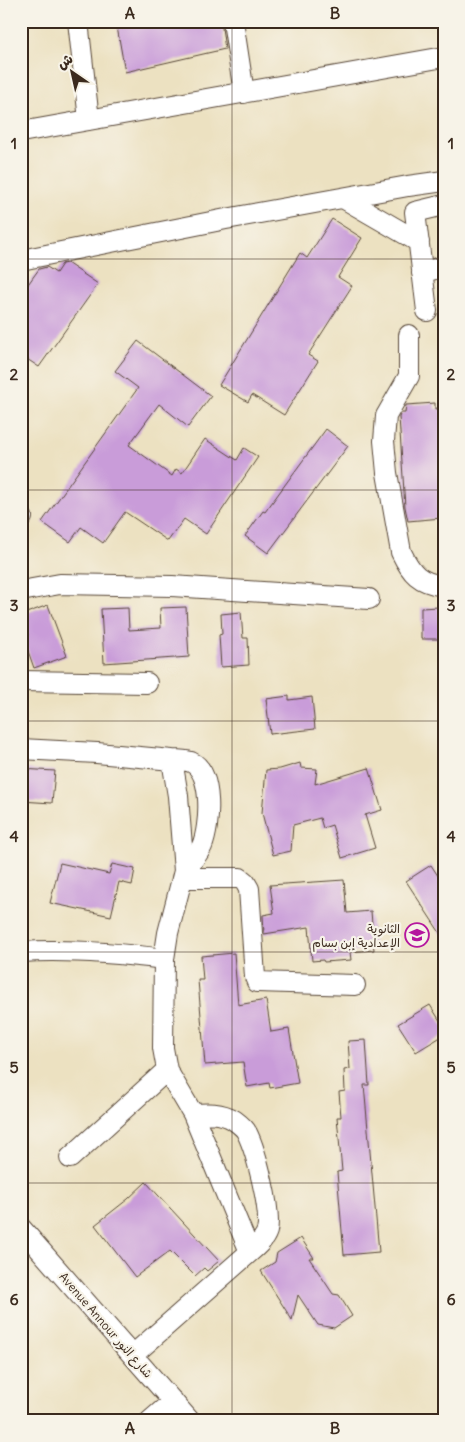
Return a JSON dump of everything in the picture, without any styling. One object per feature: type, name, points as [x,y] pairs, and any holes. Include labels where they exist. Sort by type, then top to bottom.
[{"type":"street","points":[[78,21],[89,120]]},
{"type":"street","points":[[234,21],[244,93]]},
{"type":"street","points":[[21,132],[444,57]]},
{"type":"street","points":[[21,260],[444,180]]},
{"type":"street","points":[[343,198],[418,242]]},
{"type":"street","points":[[427,311],[415,212],[444,205]]},
{"type":"street","points":[[422,273],[444,266]]},
{"type":"street","points":[[409,336],[409,376],[386,416],[384,441],[387,473],[401,552],[414,575],[423,581],[444,586]]},
{"type":"street","points":[[21,591],[60,584],[163,586],[369,599]]},
{"type":"street","points":[[21,681],[148,683]]},
{"type":"street","points":[[21,749],[172,760],[191,762],[197,766],[203,774],[206,789],[208,808],[205,837],[197,855],[183,874]]},
{"type":"street","points":[[172,760],[178,796],[183,874],[168,933],[164,959],[163,1048],[167,1070],[193,1114],[250,1252]]},
{"type":"street","points":[[183,874],[240,878],[245,882],[249,889],[255,977],[257,982],[355,985]]},
{"type":"street","points":[[21,952],[49,950],[95,951],[164,959]]},
{"type":"street","points":[[70,1158],[167,1070]]},
{"type":"street","points":[[133,1356],[250,1252],[263,1239],[267,1229],[268,1218],[257,1161],[246,1131],[235,1120],[223,1114],[193,1114]]},
{"type":"street","name":"Avenue Annour شارع النور","points":[[21,1228],[190,1421]]},
{"type":"street","points":[[150,1421],[173,1401]]},
{"type":"building","points":[[116,21],[221,21],[225,49],[125,72]]},
{"type":"building","points":[[332,219],[362,238],[338,277],[352,286],[308,355],[318,361],[284,415],[252,395],[248,402],[219,385],[300,253],[307,258]]},
{"type":"building","points":[[67,263],[98,284],[39,367],[21,355],[21,294],[39,269],[47,267],[56,273],[62,264]]},
{"type":"building","points":[[138,341],[211,396],[188,427],[159,404],[129,445],[172,476],[176,469],[182,473],[205,439],[237,460],[244,448],[258,457],[206,534],[184,519],[168,541],[125,512],[103,543],[81,527],[70,542],[42,522],[138,388],[115,371]]},
{"type":"building","points":[[435,403],[435,409],[444,408],[444,465],[439,465],[442,518],[408,521],[405,507],[399,417],[401,413],[405,413],[406,405]]},
{"type":"building","points":[[326,429],[348,446],[268,553],[245,536]]},
{"type":"building","points":[[48,605],[67,656],[34,668],[23,637],[28,635],[21,615]]},
{"type":"building","points":[[186,607],[189,657],[104,663],[101,609],[128,608],[129,630],[161,628],[160,608]]},
{"type":"building","points":[[439,607],[439,613],[444,613],[444,639],[421,639],[421,608]]},
{"type":"building","points":[[241,612],[243,638],[248,638],[249,665],[221,667],[219,635],[222,634],[221,614]]},
{"type":"building","points":[[289,696],[289,700],[312,697],[315,729],[270,734],[266,699]]},
{"type":"building","points":[[300,763],[301,768],[317,769],[315,784],[369,768],[382,810],[365,815],[375,848],[342,858],[332,825],[323,828],[320,818],[293,825],[291,851],[273,855],[262,813],[266,770],[280,769]]},
{"type":"building","points":[[21,769],[55,771],[52,803],[21,801]]},
{"type":"building","points":[[60,863],[109,874],[112,864],[135,869],[132,885],[119,882],[111,916],[50,903]]},
{"type":"building","points":[[431,865],[444,885],[444,939],[406,881]]},
{"type":"building","points":[[344,880],[347,913],[371,911],[374,950],[350,952],[351,960],[312,961],[309,927],[264,934],[263,915],[274,913],[270,885]]},
{"type":"building","points":[[234,953],[238,1005],[266,1000],[271,1032],[289,1029],[298,1083],[270,1088],[269,1083],[247,1087],[243,1062],[205,1065],[198,980],[203,980],[201,956]]},
{"type":"building","points":[[430,1005],[444,1027],[444,1035],[416,1052],[398,1024]]},
{"type":"building","points":[[366,1040],[369,1085],[364,1085],[379,1252],[344,1255],[337,1172],[342,1171],[337,1117],[341,1117],[339,1092],[345,1091],[344,1070],[350,1069],[348,1041]]},
{"type":"building","points":[[146,1182],[219,1261],[207,1271],[204,1268],[195,1276],[170,1251],[135,1277],[95,1225]]},
{"type":"building","points":[[301,1238],[314,1258],[309,1258],[333,1294],[339,1295],[352,1316],[334,1328],[318,1325],[298,1295],[292,1320],[261,1271],[275,1262],[277,1253]]},
{"type":"place","name":"الثانوية الإعدادية إبن بسام","points":[[417,935]]}]
